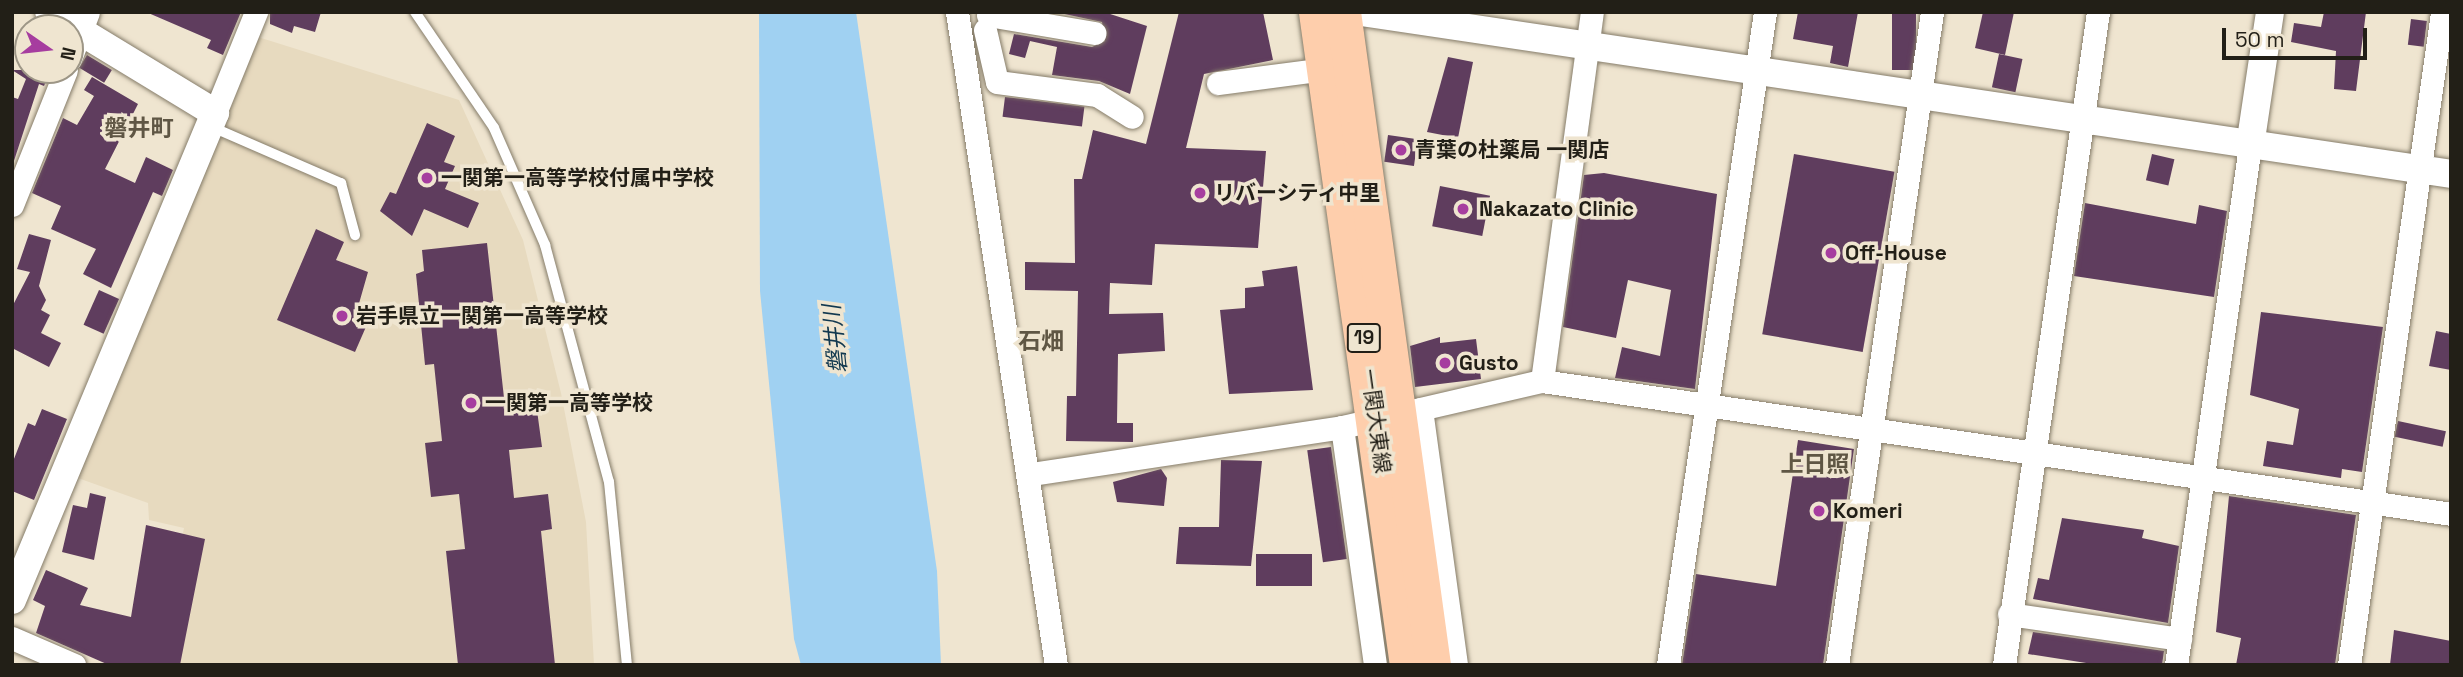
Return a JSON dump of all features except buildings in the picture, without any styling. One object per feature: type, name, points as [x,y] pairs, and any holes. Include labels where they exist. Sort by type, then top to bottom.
[{"type":"main road","name":"一関大東線","points":[[1326,13],[1324,69],[1399,414],[1407,665]]},
{"type":"main road","name":"一関大東線","points":[[1326,13],[1399,414],[1433,665]]},
{"type":"street","points":[[49,12],[85,22],[212,119]]},
{"type":"street","points":[[15,583],[256,12]]},
{"type":"street","points":[[957,12],[1032,474],[1056,665]]},
{"type":"street","points":[[1361,12],[1756,74],[2451,174]]},
{"type":"street","points":[[1542,382],[1592,12]]},
{"type":"street","points":[[1668,665],[1704,406],[1765,12]]},
{"type":"street","points":[[1837,665],[1921,98],[1931,12]]},
{"type":"street","points":[[2004,665],[2009,614],[2098,12]]},
{"type":"street","points":[[2176,665],[2270,12]]},
{"type":"street","points":[[2349,665],[2442,12]]},
{"type":"street","points":[[964,56],[987,19]]},
{"type":"street","points":[[987,19],[1094,33]]},
{"type":"street","points":[[987,19],[997,82],[1097,95],[1132,117]]},
{"type":"street","points":[[1218,83],[1324,69]]},
{"type":"street","points":[[12,205],[60,84]]},
{"type":"street","points":[[1032,474],[1342,427],[1542,382],[2451,514]]},
{"type":"street","points":[[1399,414],[1456,665]]},
{"type":"street","points":[[1342,427],[1375,665]]},
{"type":"street","points":[[2009,614],[2180,639]]},
{"type":"street","points":[[12,638],[74,665]]},
{"type":"lane","points":[[415,12],[494,128],[545,245],[609,482],[627,665]]},
{"type":"lane","points":[[212,119],[341,183],[355,235]]},
{"type":"shaded area","name":"岩手県立一関第一高等学校","points":[[258,37],[459,100],[523,240],[561,393],[586,522],[594,665],[156,665],[184,528],[149,520],[148,503],[75,477]]},
{"type":"water","name":"磐井川","points":[[759,12],[856,12],[937,571],[941,665],[801,665],[794,639],[760,291]]},
{"type":"place","name":"青葉の杜薬局 一関店","points":[[1401,150]]},
{"type":"place","name":"一関第一高等学校付属中学校","points":[[427,178]]},
{"type":"place","name":"リバーシティ中里","points":[[1200,193]]},
{"type":"place","name":"Nakazato Clinic","points":[[1463,209]]},
{"type":"place","name":"Off-House","points":[[1831,253]]},
{"type":"place","name":"岩手県立一関第一高等学校","points":[[342,316]]},
{"type":"place","name":"Gusto","points":[[1445,363]]},
{"type":"place","name":"一関第一高等学校","points":[[471,403]]},
{"type":"place","name":"Komeri","points":[[1819,511]]},
{"type":"district","name":"磐井町","points":[[139,128]]},
{"type":"district","name":"石畑","points":[[1041,341]]},
{"type":"district","name":"上日照","points":[[1815,464]]}]
